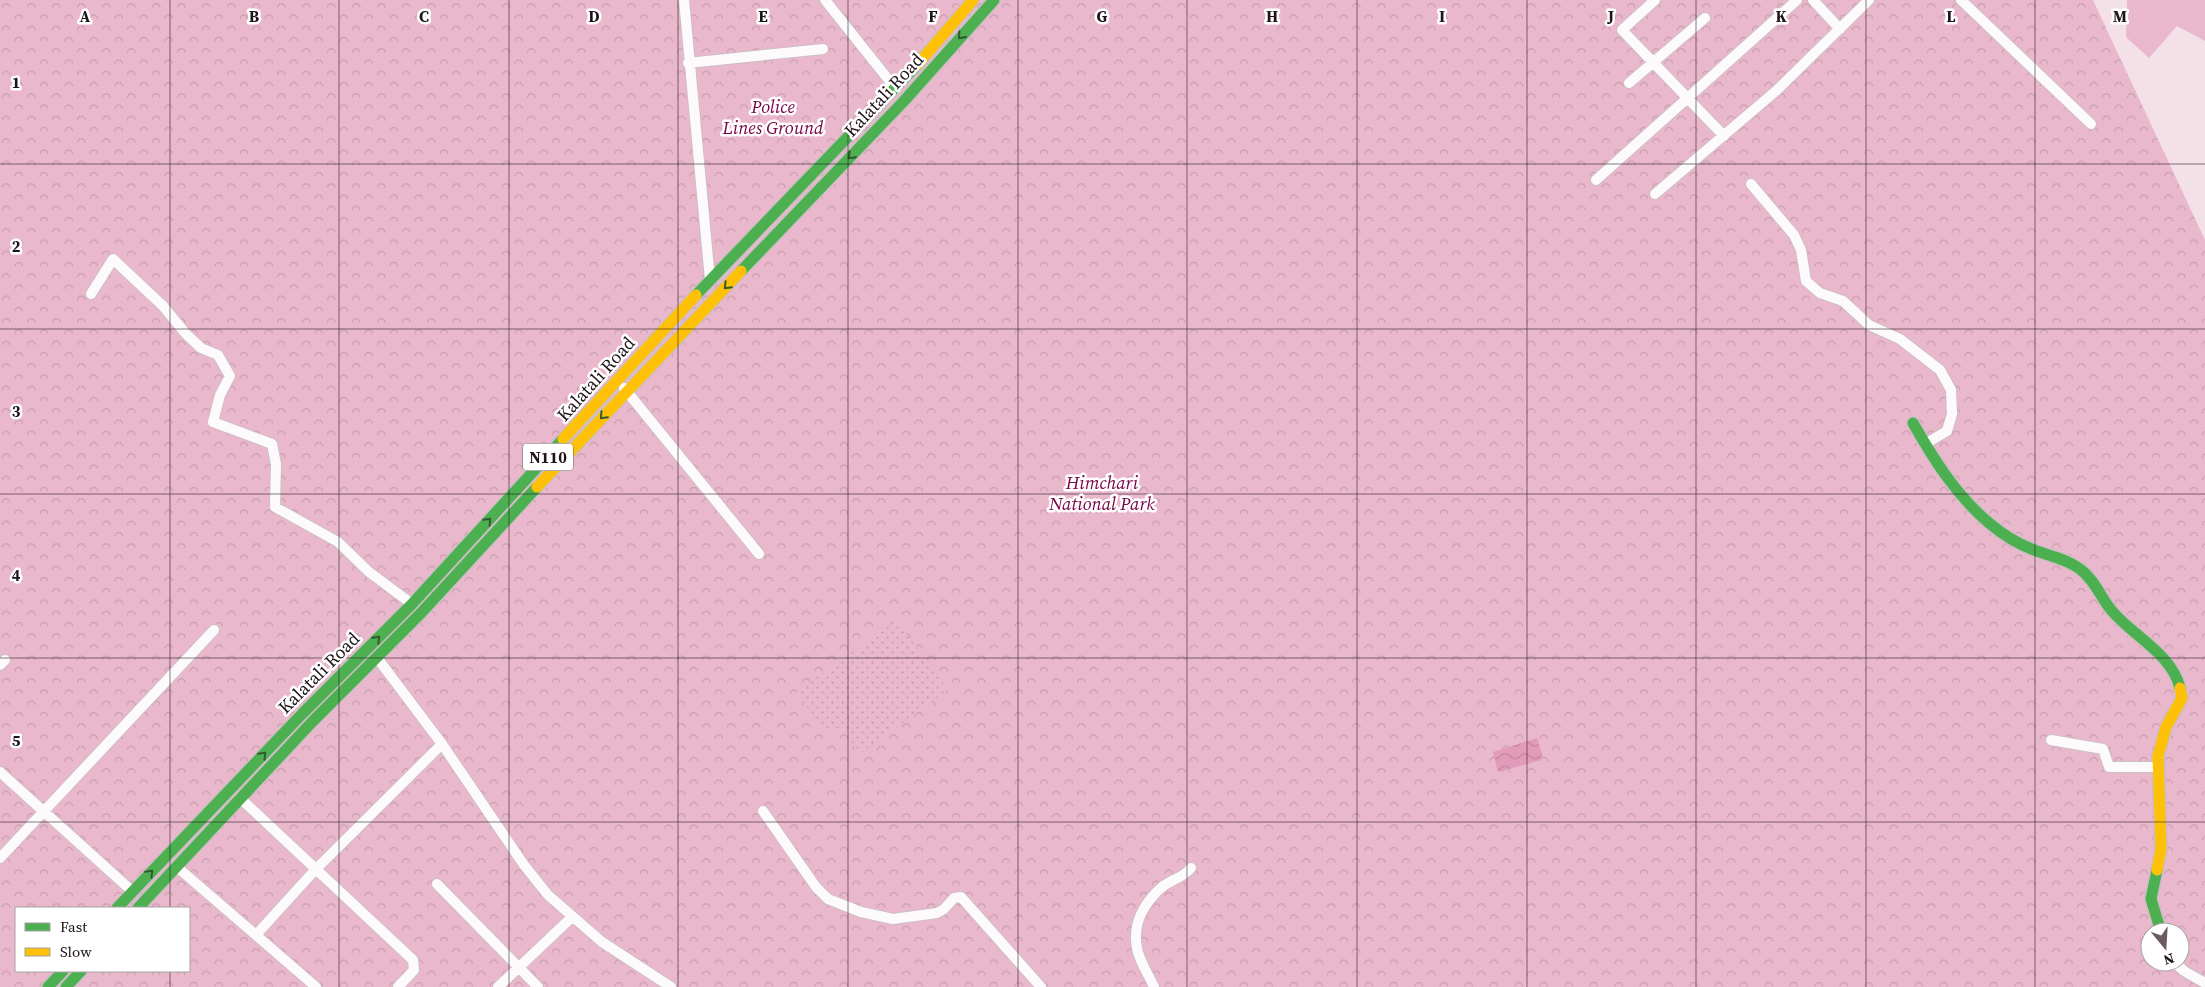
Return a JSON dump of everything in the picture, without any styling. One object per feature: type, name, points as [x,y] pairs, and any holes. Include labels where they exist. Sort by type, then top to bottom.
[{"type":"main road","name":"Kalatali Road","points":[[118,907],[302,714],[412,604],[710,280],[896,89],[973,0]]},
{"type":"main road","name":"Kalatali Road","points":[[139,907],[312,722],[378,659],[626,391],[904,101],[994,0]]},
{"type":"main road","points":[[730,259],[744,269]]},
{"type":"main road","points":[[1914,423],[1943,476],[1981,516],[2028,548],[2062,559],[2081,569],[2093,582],[2113,612],[2155,651],[2174,674],[2182,698],[2166,727],[2157,767],[2161,849],[2151,899],[2158,922]]},
{"type":"main road","points":[[48,987],[62,972]]},
{"type":"main road","points":[[66,987],[80,972]]},
{"type":"street","points":[[684,0],[688,63],[710,280]]},
{"type":"street","points":[[825,0],[896,89]]},
{"type":"street","points":[[1655,0],[1622,30],[1724,136]]},
{"type":"street","points":[[1596,180],[1797,0]]},
{"type":"street","points":[[1813,0],[1840,29]]},
{"type":"street","points":[[1655,194],[1776,90],[1869,0]]},
{"type":"street","points":[[1961,0],[2091,124]]},
{"type":"street","points":[[1629,83],[1705,18]]},
{"type":"street","points":[[688,63],[823,49]]},
{"type":"street","points":[[1751,184],[1794,236],[1801,250],[1806,281],[1820,293],[1843,301],[1869,325],[1900,339],[1940,370],[1951,390],[1952,414],[1947,431],[1925,444]]},
{"type":"street","points":[[91,294],[113,259],[163,306],[186,334],[201,348],[218,355],[230,376],[220,395],[213,422],[272,444],[276,464],[275,507],[338,542],[369,572],[412,604]]},
{"type":"street","points":[[618,381],[759,554]]},
{"type":"street","points":[[0,858],[214,630]]},
{"type":"street","points":[[378,659],[442,744],[548,896],[602,942],[671,987]]},
{"type":"street","points":[[2051,740],[2103,749],[2109,767],[2157,767]]},
{"type":"street","points":[[256,935],[315,870],[442,744]]},
{"type":"street","points":[[0,772],[42,812],[132,891]]},
{"type":"street","points":[[240,798],[413,960],[414,970],[398,987]]},
{"type":"street","points":[[763,811],[816,887],[828,899],[861,912],[894,919],[928,916],[944,909],[954,898],[961,897],[1040,987]]},
{"type":"street","points":[[177,867],[316,987]]},
{"type":"street","points":[[1154,987],[1137,948],[1141,912],[1148,900],[1165,885],[1185,876],[1192,868]]},
{"type":"street","points":[[437,884],[538,987]]},
{"type":"street","points":[[498,987],[572,918]]},
{"type":"street","points":[[2186,972],[2205,983]]},
{"type":"green space","name":"Himchari National Park","points":[[0,0],[2093,0],[2205,240],[2205,987],[0,987]]},
{"type":"green space","points":[[2127,0],[2205,0],[2205,41],[2177,26],[2149,58],[2126,37]]},
{"type":"green space","points":[[897,620],[948,690],[860,754],[841,727],[829,733],[795,693]]},
{"type":"water","points":[[1537,738],[1542,754],[1541,760],[1498,772],[1493,752]]},
{"type":"traffic: fast","points":[[741,271],[904,101],[994,0]]},
{"type":"traffic: fast","points":[[696,295],[917,65]]},
{"type":"traffic: fast","points":[[1913,423],[1946,476],[1977,512],[1994,527],[2016,542],[2070,563],[2085,573],[2112,611],[2161,655],[2176,676],[2180,688]]},
{"type":"traffic: fast","points":[[118,907],[302,714],[412,604],[563,439]]},
{"type":"traffic: fast","points":[[139,907],[312,722],[422,612],[537,487]]},
{"type":"traffic: fast","points":[[2157,870],[2151,899],[2158,922]]},
{"type":"traffic: fast","points":[[48,987],[62,972]]},
{"type":"traffic: fast","points":[[66,987],[80,972]]},
{"type":"traffic: slow","points":[[917,65],[973,0]]},
{"type":"traffic: slow","points":[[537,487],[741,271]]},
{"type":"traffic: slow","points":[[563,439],[696,295]]},
{"type":"traffic: slow","points":[[2157,870],[2161,849],[2158,756],[2166,727],[2182,698],[2180,688]]},
{"type":"park label","name":"Police Lines Ground","points":[[773,117]]}]
